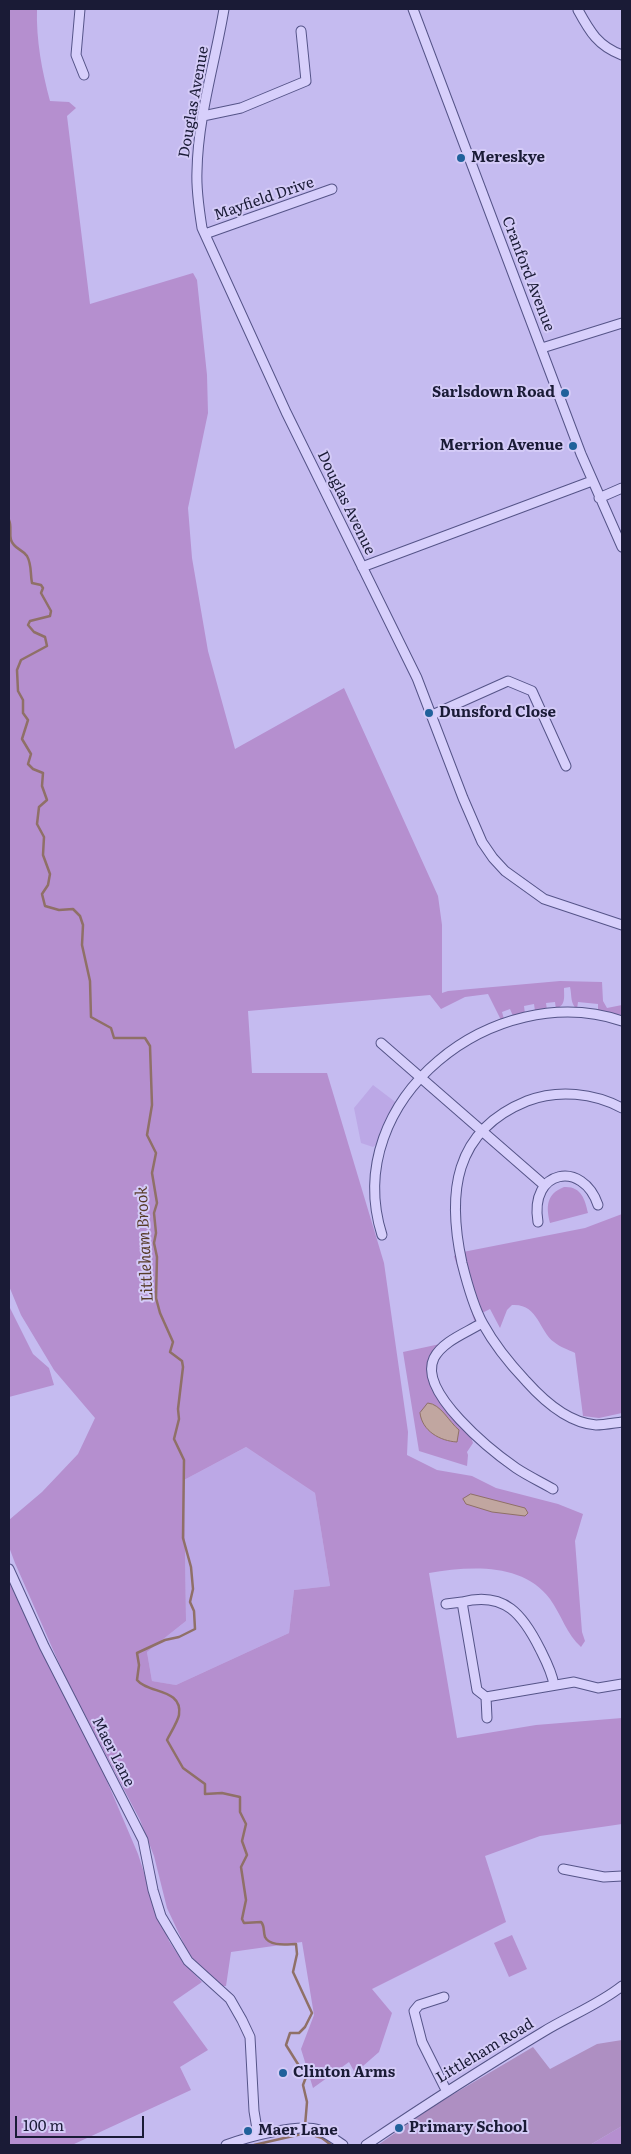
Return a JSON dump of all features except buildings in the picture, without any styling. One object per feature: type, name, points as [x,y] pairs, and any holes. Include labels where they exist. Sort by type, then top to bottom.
[{"type":"street","points":[[80,9],[76,55],[84,75]]},
{"type":"street","name":"Douglas Avenue","points":[[224,9],[203,116],[197,171],[198,200],[202,228],[286,412],[395,631],[432,715],[471,819],[482,842],[493,858],[520,883],[544,899],[622,925]]},
{"type":"street","name":"Cranford Avenue","points":[[413,9],[592,481],[622,548]]},
{"type":"street","points":[[578,10],[597,41],[607,49],[622,55]]},
{"type":"street","points":[[203,116],[242,108],[306,81],[301,31]]},
{"type":"street","name":"Mayfield Drive","points":[[205,234],[332,190]]},
{"type":"street","points":[[542,348],[622,323]]},
{"type":"street","points":[[362,567],[592,481]]},
{"type":"street","points":[[599,498],[622,488]]},
{"type":"street","points":[[432,715],[508,681],[532,691],[566,766]]},
{"type":"street","points":[[382,1235],[375,1215],[373,1199],[377,1160],[396,1113],[420,1078],[434,1063],[459,1044],[484,1030],[514,1019],[539,1014],[568,1012],[595,1014],[622,1021]]},
{"type":"street","points":[[381,1043],[544,1185]]},
{"type":"street","points":[[622,1108],[606,1101],[576,1094],[545,1095],[512,1108],[482,1131],[466,1156],[458,1177],[455,1194],[455,1224],[467,1282],[482,1323],[513,1367],[537,1392],[564,1413],[596,1425],[622,1422]]},
{"type":"street","points":[[538,1222],[536,1200],[544,1185],[560,1177],[578,1179],[584,1182],[592,1192],[598,1205]]},
{"type":"street","points":[[482,1323],[441,1348],[433,1360],[431,1368],[436,1388],[443,1399],[480,1441],[517,1469],[553,1489]]},
{"type":"street","name":"Maer Lane","points":[[9,1569],[44,1646],[143,1840],[153,1890],[162,1916],[188,1961],[230,1999],[250,2037],[254,2111],[258,2135]]},
{"type":"street","points":[[446,1604],[481,1599],[492,1600],[502,1603],[517,1612],[528,1626],[553,1675],[554,1685]]},
{"type":"street","points":[[462,1602],[477,1690],[486,1697],[577,1682],[598,1688],[622,1684]]},
{"type":"street","points":[[486,1697],[487,1718]]},
{"type":"street","points":[[563,1869],[604,1877],[622,1876]]},
{"type":"street","name":"Littleham Road","points":[[366,2145],[446,2090],[544,2031],[597,2003],[622,1986]]},
{"type":"street","points":[[444,1997],[419,2004],[414,2011],[422,2042],[446,2090]]},
{"type":"street","points":[[226,2145],[258,2135],[306,2128],[319,2130],[343,2145]]},
{"type":"shaded area","points":[[9,9],[37,9],[40,55],[50,101],[69,102],[76,108],[67,116],[90,304],[193,273],[197,280],[207,375],[208,413],[188,508],[192,558],[208,651],[235,749],[344,688],[438,896],[442,925],[442,993],[560,981],[602,982],[603,1001],[607,1008],[622,1005],[622,1015],[598,1011],[598,1004],[578,1002],[577,1009],[572,1002],[570,987],[564,988],[563,1003],[556,1009],[555,1002],[546,1003],[547,1010],[535,1011],[534,1004],[524,1006],[525,1014],[513,1016],[510,1009],[502,1012],[504,1019],[501,1020],[488,994],[465,997],[441,1009],[430,995],[248,1011],[252,1073],[327,1073],[384,1263],[408,1432],[407,1455],[437,1470],[472,1476],[496,1488],[558,1504],[583,1514],[575,1541],[582,1632],[585,1641],[581,1647],[572,1637],[550,1599],[539,1587],[525,1578],[510,1573],[478,1568],[429,1573],[457,1738],[536,1725],[622,1718],[622,1824],[540,1836],[485,1856],[506,1922],[372,1989],[392,2013],[379,2052],[355,2073],[349,2062],[313,2088],[301,2049],[314,2015],[302,1942],[231,1952],[226,1986],[221,1986],[189,1955],[167,1908],[154,1856],[140,1820],[65,1677],[9,1547],[9,1520],[42,1492],[78,1454],[95,1418],[54,1370],[21,1315],[9,1286]],"holes":[[[246,1447],[315,1493],[330,1586],[294,1590],[289,1633],[176,1685],[152,1681],[147,1652],[186,1621],[184,1480]]]},
{"type":"shaded area","points":[[373,1085],[398,1104],[379,1143],[373,1147],[361,1143],[354,1108]]},
{"type":"shaded area","points":[[564,1187],[570,1187],[581,1194],[588,1213],[550,1223],[549,1202],[554,1193]]},
{"type":"shaded area","points":[[622,1214],[622,1413],[599,1418],[583,1416],[575,1353],[554,1342],[533,1313],[521,1306],[512,1305],[507,1310],[500,1328],[490,1309],[482,1313],[475,1323],[454,1256],[463,1252],[585,1228]]},
{"type":"shaded area","points":[[9,1306],[33,1354],[49,1368],[54,1385],[9,1397]]},
{"type":"shaded area","points":[[440,1344],[429,1362],[429,1377],[437,1394],[470,1434],[473,1443],[467,1452],[467,1466],[419,1451],[403,1352]]},
{"type":"shaded area","points":[[428,1403],[441,1410],[459,1430],[457,1442],[438,1437],[424,1425],[420,1413]]},
{"type":"shaded area","points":[[246,1447],[315,1493],[330,1586],[294,1590],[289,1633],[176,1685],[152,1681],[147,1652],[186,1621],[184,1480]]},
{"type":"shaded area","points":[[471,1494],[525,1508],[528,1513],[525,1516],[492,1512],[466,1504],[463,1499]]},
{"type":"shaded area","points":[[9,1567],[98,1760],[138,1854],[169,1941],[183,1962],[202,1982],[173,2002],[208,2050],[180,2067],[191,2090],[72,2145],[9,2145]]},
{"type":"shaded area","points":[[512,1935],[527,1969],[509,1977],[494,1943]]},
{"type":"shaded area","points":[[622,2040],[622,2126],[590,2145],[378,2145],[435,2105],[533,2047],[550,2069],[597,2044]]},
{"type":"shaded area","points":[[622,2126],[622,2145],[590,2145]]},
{"type":"waterway","name":"Littleham Brook","points":[[9,520],[12,543],[29,559],[32,583],[41,585],[43,588],[41,593],[51,611],[50,616],[30,621],[28,625],[34,632],[45,637],[47,646],[21,660],[17,670],[18,691],[23,700],[23,713],[28,720],[22,739],[31,754],[28,764],[33,769],[43,773],[42,786],[47,800],[39,807],[37,824],[44,837],[43,855],[50,874],[48,885],[42,894],[45,906],[59,910],[73,909],[80,916],[83,925],[82,945],[90,981],[91,1017],[111,1028],[114,1038],[145,1038],[150,1046],[152,1105],[147,1135],[156,1153],[152,1173],[157,1203],[154,1213],[156,1233],[154,1243],[157,1257],[156,1298],[160,1313],[173,1342],[170,1352],[182,1361],[183,1367],[178,1409],[179,1419],[174,1439],[184,1460],[183,1538],[191,1567],[193,1589],[190,1602],[194,1611],[195,1629],[137,1653],[139,1665],[137,1680],[149,1688],[164,1693],[176,1700],[179,1706],[179,1715],[167,1740],[183,1768],[205,1784],[205,1794],[222,1793],[240,1797],[240,1812],[246,1824],[242,1841],[247,1855],[241,1867],[246,1900],[242,1919],[244,1923],[261,1922],[265,1937],[271,1942],[296,1944],[297,1954],[293,1972],[312,2013],[305,2027],[299,2033],[290,2033],[286,2045],[306,2077],[303,2085],[307,2102],[305,2126]]},
{"type":"waterway","name":"Littleham Brook","points":[[305,2131],[322,2138],[331,2145]]},
{"type":"waterway","points":[[254,2145],[306,2133]]},
{"type":"place","name":"Mereskye","points":[[461,158]]},
{"type":"place","name":"Sarlsdown Road","points":[[565,393]]},
{"type":"place","name":"Merrion Avenue","points":[[573,446]]},
{"type":"place","name":"Dunsford Close","points":[[429,713]]},
{"type":"place","name":"Clinton Arms","points":[[283,2073]]},
{"type":"place","name":"Primary School","points":[[399,2128]]},
{"type":"place","name":"Maer Lane","points":[[248,2131]]}]
